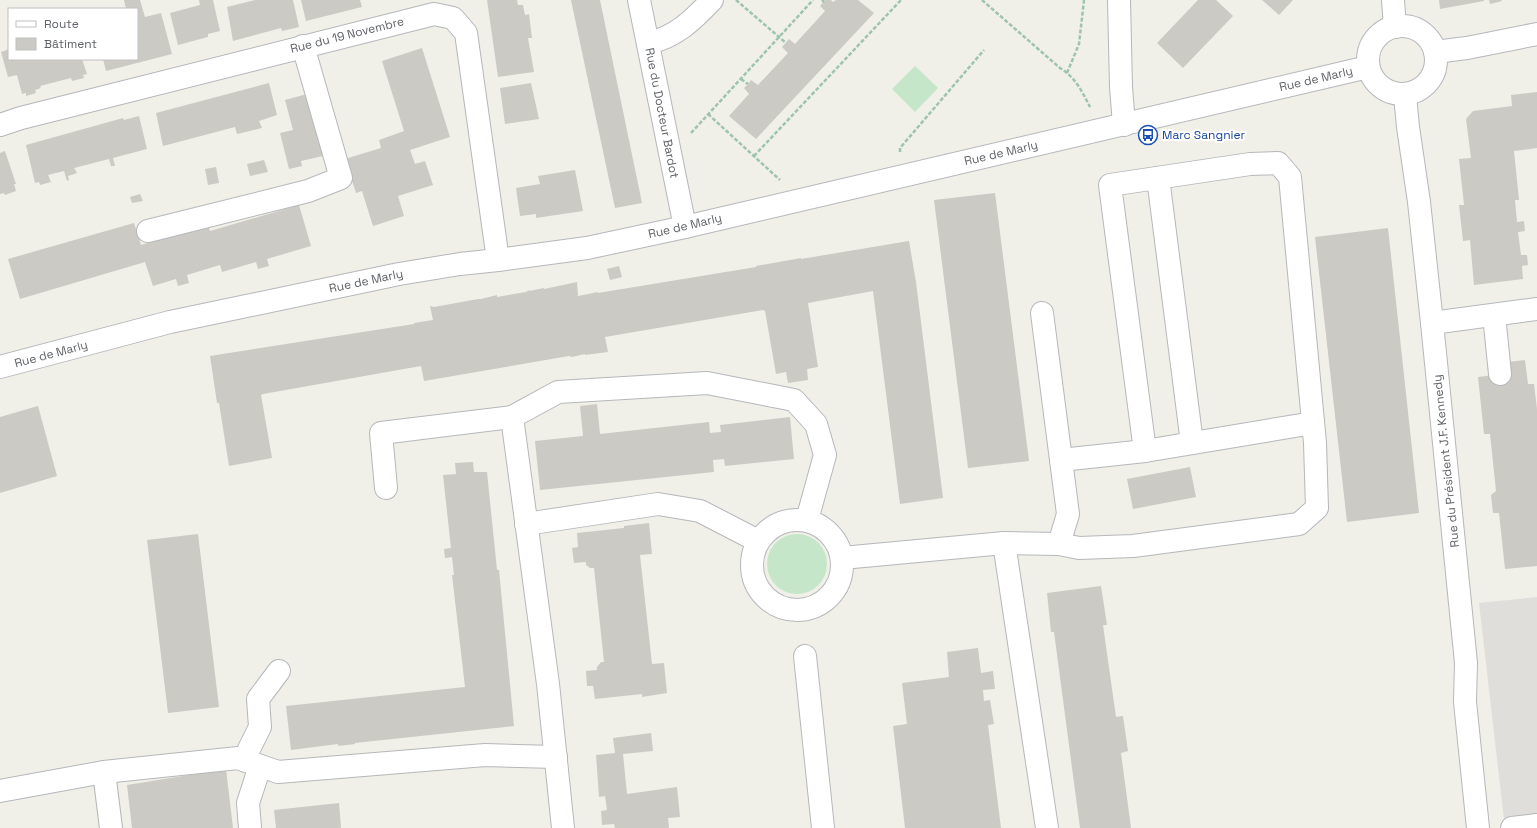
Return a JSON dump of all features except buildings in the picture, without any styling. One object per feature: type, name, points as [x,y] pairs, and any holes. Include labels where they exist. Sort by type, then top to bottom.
[{"type":"street","name":"Rue du Docteur Bardot","points":[[639,0],[685,227]]},
{"type":"street","points":[[648,43],[660,40],[679,30],[694,18],[712,0]]},
{"type":"street","points":[[1119,0],[1121,87],[1124,125]]},
{"type":"street","points":[[1393,0],[1395,27]]},
{"type":"street","name":"Rue du 19 Novembre","points":[[0,125],[303,46],[434,14],[453,18],[466,33],[498,260]]},
{"type":"street","points":[[1408,26],[1420,31],[1429,40],[1435,52],[1436,67],[1430,80],[1419,90],[1405,95],[1392,94],[1381,88],[1372,79],[1368,67],[1368,54],[1373,41],[1383,32],[1395,27],[1408,26]]},
{"type":"street","points":[[1435,52],[1467,48],[1537,34]]},
{"type":"street","points":[[148,231],[308,191],[341,178],[303,46]]},
{"type":"street","name":"Rue de Marly","points":[[0,367],[170,322],[399,274],[460,264],[587,248],[685,227],[1368,67]]},
{"type":"street","name":"Rue du Président J.F. Kennedy","points":[[1405,95],[1419,202],[1432,323],[1465,656],[1465,702],[1478,828]]},
{"type":"street","points":[[842,558],[1004,543],[1059,544],[1079,548],[1133,546],[1299,524],[1317,508],[1315,443],[1290,177],[1278,164],[1250,164],[1110,185],[1145,451]]},
{"type":"street","points":[[1158,178],[1192,443]]},
{"type":"street","points":[[1432,323],[1537,309]]},
{"type":"street","points":[[1042,313],[1068,514],[1059,544]]},
{"type":"street","points":[[1494,315],[1500,374]]},
{"type":"street","points":[[386,488],[381,433],[512,417],[558,392],[707,383],[794,400],[816,424],[825,455],[807,520]]},
{"type":"street","points":[[512,417],[548,684],[563,828]]},
{"type":"street","points":[[1061,460],[1145,451],[1313,423]]},
{"type":"street","points":[[526,524],[658,504],[700,511],[758,541]]},
{"type":"street","points":[[793,519],[807,520],[821,526],[833,537],[841,550],[843,566],[840,581],[832,594],[820,604],[805,610],[790,610],[775,605],[763,595],[755,581],[752,568],[753,554],[758,541],[767,530],[779,523],[793,519]]},
{"type":"street","points":[[1004,543],[1047,828]]},
{"type":"street","points":[[805,656],[823,828]]},
{"type":"street","points":[[250,828],[248,803],[253,764],[249,749],[260,727],[258,699],[280,671]]},
{"type":"street","points":[[0,791],[104,772],[238,758],[278,772],[485,755],[556,757]]},
{"type":"street","points":[[104,772],[111,828]]},
{"type":"street","points":[[1512,828],[1537,825]]},
{"type":"path","points":[[736,0],[786,43]]},
{"type":"path","points":[[668,141],[689,135],[813,0]]},
{"type":"path","points":[[754,156],[901,0]]},
{"type":"path","points":[[982,0],[1076,81],[1090,106],[1096,131]]},
{"type":"path","points":[[1068,73],[1078,44],[1084,0]]},
{"type":"path","points":[[903,176],[900,148],[984,50]]},
{"type":"path","points":[[741,79],[748,84]]},
{"type":"path","points":[[708,114],[783,182],[790,202]]},
{"type":"shaded area","points":[[1537,597],[1537,828],[1505,828],[1479,603]]},
{"type":"green space","points":[[915,66],[938,88],[915,112],[892,89]]},
{"type":"green space","points":[[791,534],[803,534],[814,539],[822,547],[827,558],[825,576],[814,589],[803,594],[791,594],[780,589],[772,581],[767,570],[767,558],[772,547],[780,539]]},
{"type":"place","name":"Marc Sangnier","points":[[1148,135]]}]
